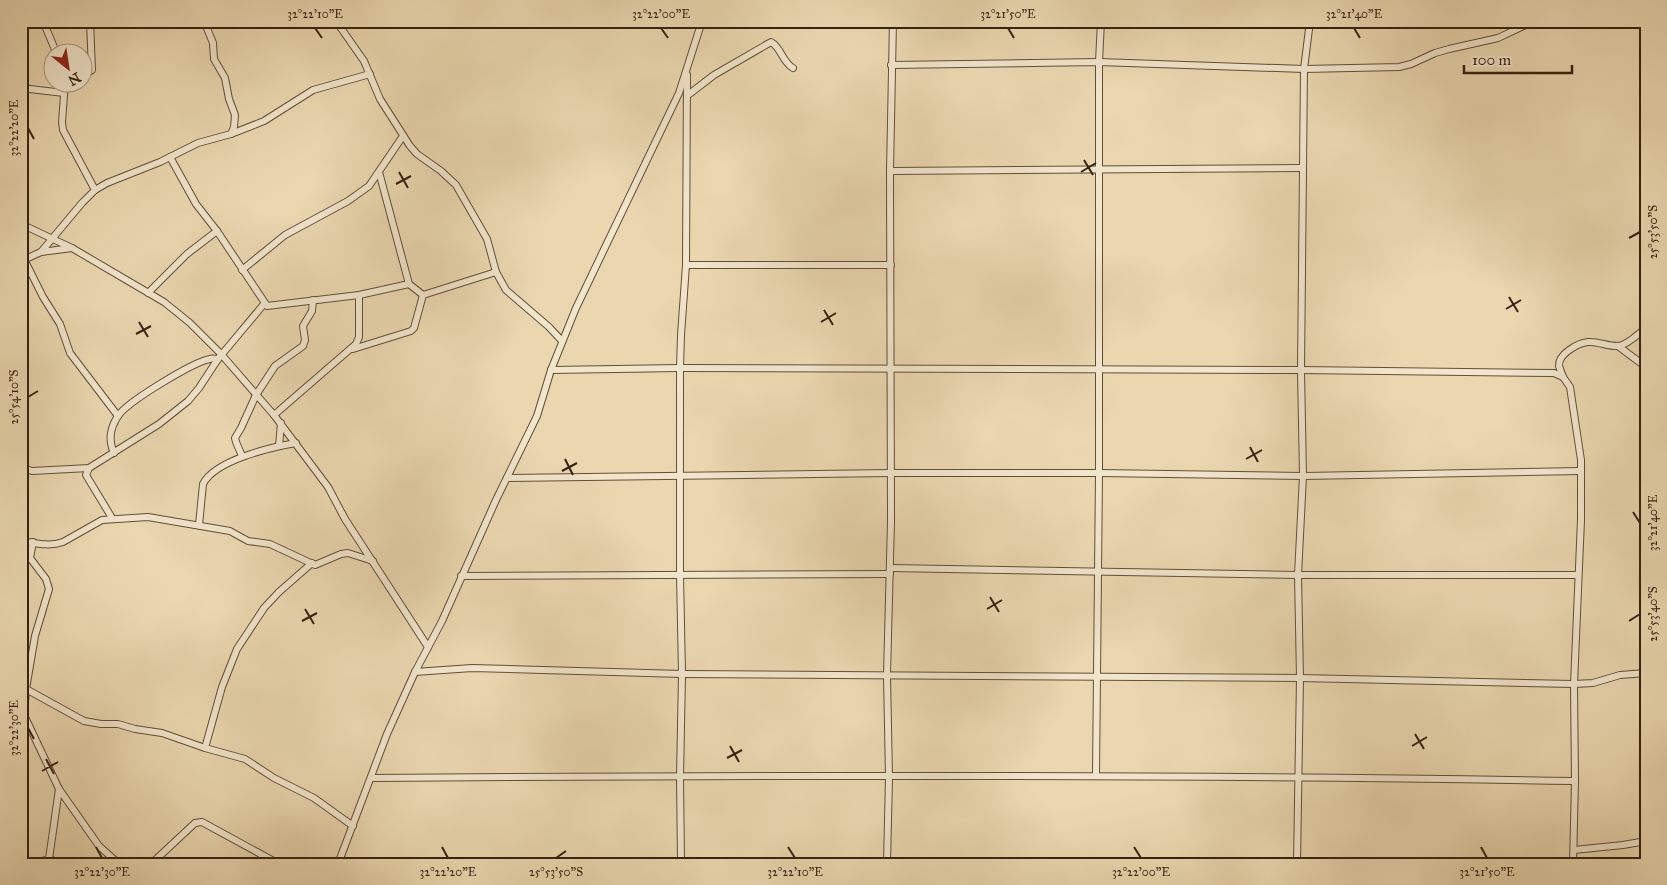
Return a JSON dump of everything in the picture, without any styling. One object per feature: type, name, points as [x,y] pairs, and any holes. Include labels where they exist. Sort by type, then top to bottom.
[{"type":"street","points":[[43,21],[52,42]]},
{"type":"street","points":[[90,21],[91,42]]},
{"type":"street","points":[[204,21],[213,43],[214,59],[225,78],[229,99],[235,115],[232,134]]},
{"type":"street","points":[[336,21],[356,48],[370,74],[380,99],[403,136],[417,154],[441,171],[456,185],[487,239],[496,272],[504,287],[562,341]]},
{"type":"street","points":[[338,864],[387,734],[415,672],[442,621],[536,416],[550,370],[609,237],[679,93],[702,21]]},
{"type":"street","points":[[887,864],[891,473],[890,171],[893,21]]},
{"type":"street","points":[[1096,776],[1099,472],[1098,62],[1101,21]]},
{"type":"street","points":[[1297,864],[1300,678],[1298,575],[1303,476],[1301,370],[1304,69],[1310,21]]},
{"type":"street","points":[[891,65],[1098,62],[1304,69],[1399,67],[1448,49],[1498,38],[1534,21]]},
{"type":"street","points":[[688,95],[714,75],[771,42],[775,44],[786,62],[793,68]]},
{"type":"street","points":[[681,864],[680,368],[686,265],[687,71]]},
{"type":"street","points":[[41,252],[95,190],[117,178],[170,157],[198,143],[232,134],[276,115],[313,90],[370,74]]},
{"type":"street","points":[[21,88],[42,90]]},
{"type":"street","points":[[64,92],[63,130],[95,190]]},
{"type":"street","points":[[242,270],[285,235],[348,202],[360,193],[374,181],[378,172],[403,136]]},
{"type":"street","points":[[170,157],[196,204],[217,231],[264,304],[270,306],[359,295],[408,284]]},
{"type":"street","points":[[890,171],[1303,168]]},
{"type":"street","points":[[378,172],[408,284],[423,295]]},
{"type":"street","points":[[21,224],[72,248],[170,306],[190,323],[274,414],[296,443],[328,487],[345,519],[428,647]]},
{"type":"street","points":[[148,293],[187,254],[217,231]]},
{"type":"street","points":[[72,248],[41,252],[23,261],[60,324],[70,353],[118,416]]},
{"type":"street","points":[[686,265],[891,265]]},
{"type":"street","points":[[423,295],[496,272]]},
{"type":"street","points":[[274,414],[352,349],[359,338],[359,295]]},
{"type":"street","points":[[352,349],[411,331],[414,328],[423,295]]},
{"type":"street","points":[[242,456],[235,438],[256,394],[275,366],[303,346],[305,340],[303,324],[312,311],[313,300]]},
{"type":"street","points":[[21,463],[26,469],[32,471],[89,468],[143,435],[182,407],[199,388],[220,356],[264,304]]},
{"type":"street","points":[[1573,864],[1575,781],[1574,684],[1581,520],[1581,460],[1570,387],[1563,377],[1559,366],[1560,360],[1565,354],[1576,346],[1587,342],[1618,346],[1626,343],[1646,328]]},
{"type":"street","points":[[1618,346],[1646,367]]},
{"type":"street","points":[[114,453],[110,436],[118,416],[135,400],[197,363],[220,356]]},
{"type":"street","points":[[550,370],[680,368],[1301,370],[1554,373],[1563,377]]},
{"type":"street","points":[[279,446],[281,423]]},
{"type":"street","points":[[199,525],[204,481],[224,466],[242,456],[296,443]]},
{"type":"street","points":[[89,468],[86,475],[112,518]]},
{"type":"street","points":[[507,478],[1099,472],[1303,476],[1581,471]]},
{"type":"street","points":[[21,541],[56,545],[102,520],[112,518],[148,518],[230,531],[248,541],[270,544],[312,564],[318,564],[348,553],[373,561]]},
{"type":"street","points":[[21,724],[24,715],[24,687],[35,636],[49,589],[46,579],[30,558],[34,542]]},
{"type":"street","points":[[204,748],[222,687],[236,649],[264,608],[279,592],[312,564]]},
{"type":"street","points":[[461,576],[1097,570],[1298,575],[1578,575]]},
{"type":"street","points":[[415,672],[472,668],[682,674],[1300,678],[1574,684],[1593,683],[1620,675],[1646,674]]},
{"type":"street","points":[[24,687],[84,721],[100,724],[118,724],[162,733],[204,748],[245,759],[274,778],[314,798],[353,826]]},
{"type":"street","points":[[24,715],[60,789],[99,846],[119,864]]},
{"type":"street","points":[[371,778],[1298,776],[1575,781]]},
{"type":"street","points":[[49,859],[60,789]]},
{"type":"street","points":[[151,864],[198,822],[202,822],[279,864]]},
{"type":"street","points":[[1574,850],[1646,841]]},
{"type":"street","points":[[258,864],[263,856]]},
{"type":"street","points":[[31,864],[49,859],[63,864]]}]
